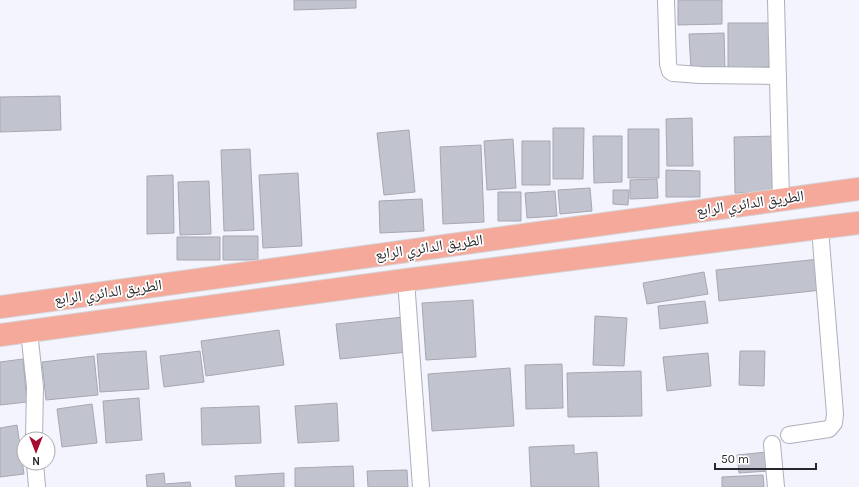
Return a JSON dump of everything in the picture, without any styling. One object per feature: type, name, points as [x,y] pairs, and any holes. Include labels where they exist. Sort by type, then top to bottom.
[{"type":"main road","name":"الطريق الدائري الرابع","points":[[0,307],[859,189]]},
{"type":"main road","name":"الطريق الدائري الرابع","points":[[0,335],[406,280],[859,223]]},
{"type":"main road","points":[[317,263],[311,270],[308,279],[313,289],[317,292]]},
{"type":"street","points":[[666,0],[668,64],[670,71],[673,73],[700,75],[778,76]]},
{"type":"street","points":[[776,0],[781,199]]},
{"type":"street","points":[[789,435],[829,428],[834,423],[835,414],[820,229]]},
{"type":"street","points":[[406,280],[421,487]]},
{"type":"street","points":[[29,331],[35,387],[34,431]]},
{"type":"street","points":[[772,444],[776,487]]},
{"type":"street","points":[[36,471],[37,487]]},
{"type":"building","points":[[294,0],[356,0],[356,8],[294,10]]},
{"type":"building","points":[[678,0],[722,0],[722,24],[678,25]]},
{"type":"building","points":[[728,23],[772,23],[772,67],[728,68]]},
{"type":"building","points":[[724,33],[725,69],[691,70],[689,34]]},
{"type":"building","points":[[60,96],[61,130],[0,132],[0,97]]},
{"type":"building","points":[[692,118],[693,166],[667,166],[666,119]]},
{"type":"building","points":[[553,128],[584,128],[583,179],[553,179]]},
{"type":"building","points":[[628,129],[659,129],[659,178],[628,178]]},
{"type":"building","points":[[409,130],[415,192],[384,195],[377,133]]},
{"type":"building","points":[[593,136],[622,136],[622,182],[594,183]]},
{"type":"building","points":[[777,136],[777,192],[735,193],[734,137]]},
{"type":"building","points":[[513,139],[516,188],[487,190],[484,141]]},
{"type":"building","points":[[522,141],[550,141],[550,185],[522,185]]},
{"type":"building","points":[[481,145],[484,222],[443,224],[440,147]]},
{"type":"building","points":[[250,149],[254,230],[224,231],[221,150]]},
{"type":"building","points":[[666,170],[700,171],[700,197],[666,197]]},
{"type":"building","points":[[298,173],[302,246],[263,248],[259,175]]},
{"type":"building","points":[[173,175],[174,233],[147,234],[147,176]]},
{"type":"building","points":[[657,179],[658,198],[630,199],[630,180]]},
{"type":"building","points":[[209,181],[211,234],[180,235],[178,182]]},
{"type":"building","points":[[590,188],[592,211],[560,214],[558,190]]},
{"type":"building","points":[[613,190],[629,190],[628,205],[613,204]]},
{"type":"building","points":[[555,191],[557,216],[527,218],[525,193]]},
{"type":"building","points":[[498,192],[521,192],[521,221],[498,221]]},
{"type":"building","points":[[422,199],[424,231],[380,233],[379,201]]},
{"type":"building","points":[[223,236],[258,236],[258,260],[223,260]]},
{"type":"building","points":[[177,237],[220,237],[220,260],[177,260]]},
{"type":"building","points":[[819,259],[822,290],[719,301],[716,270]]},
{"type":"building","points":[[704,272],[708,294],[647,304],[643,283]]},
{"type":"building","points":[[473,300],[476,357],[426,360],[422,303]]},
{"type":"building","points":[[705,301],[708,323],[660,329],[658,306]]},
{"type":"building","points":[[595,316],[627,318],[624,366],[593,365]]},
{"type":"building","points":[[404,317],[408,352],[340,359],[336,324]]},
{"type":"building","points":[[279,330],[284,365],[206,376],[201,341]]},
{"type":"building","points":[[146,351],[149,389],[100,392],[97,354]]},
{"type":"building","points":[[200,351],[204,382],[164,387],[160,356]]},
{"type":"building","points":[[740,351],[765,351],[764,386],[739,385]]},
{"type":"building","points":[[708,353],[711,386],[667,391],[663,357]]},
{"type":"building","points":[[94,356],[98,395],[46,400],[42,362]]},
{"type":"building","points":[[23,359],[27,402],[0,405],[0,362]]},
{"type":"building","points":[[562,364],[563,408],[526,409],[525,365]]},
{"type":"building","points":[[510,368],[514,426],[432,431],[428,374]]},
{"type":"building","points":[[641,371],[642,416],[568,417],[567,373]]},
{"type":"building","points":[[139,398],[142,440],[106,443],[103,401]]},
{"type":"building","points":[[337,403],[339,441],[298,443],[295,406]]},
{"type":"building","points":[[92,404],[97,443],[62,447],[57,409]]},
{"type":"building","points":[[259,406],[261,443],[202,445],[201,408]]},
{"type":"building","points":[[17,425],[16,471],[24,471],[24,474],[0,477],[0,428]]},
{"type":"building","points":[[574,445],[574,454],[597,452],[599,487],[531,487],[529,447]]},
{"type":"building","points":[[767,452],[768,471],[739,473],[737,455]]},
{"type":"building","points":[[353,466],[354,487],[295,487],[295,468]]},
{"type":"building","points":[[407,470],[408,487],[368,487],[367,471]]},
{"type":"building","points":[[164,473],[165,484],[190,482],[191,487],[147,487],[146,475]]},
{"type":"building","points":[[284,473],[284,487],[236,487],[235,476]]},
{"type":"building","points":[[763,475],[764,487],[722,487],[722,477]]}]
